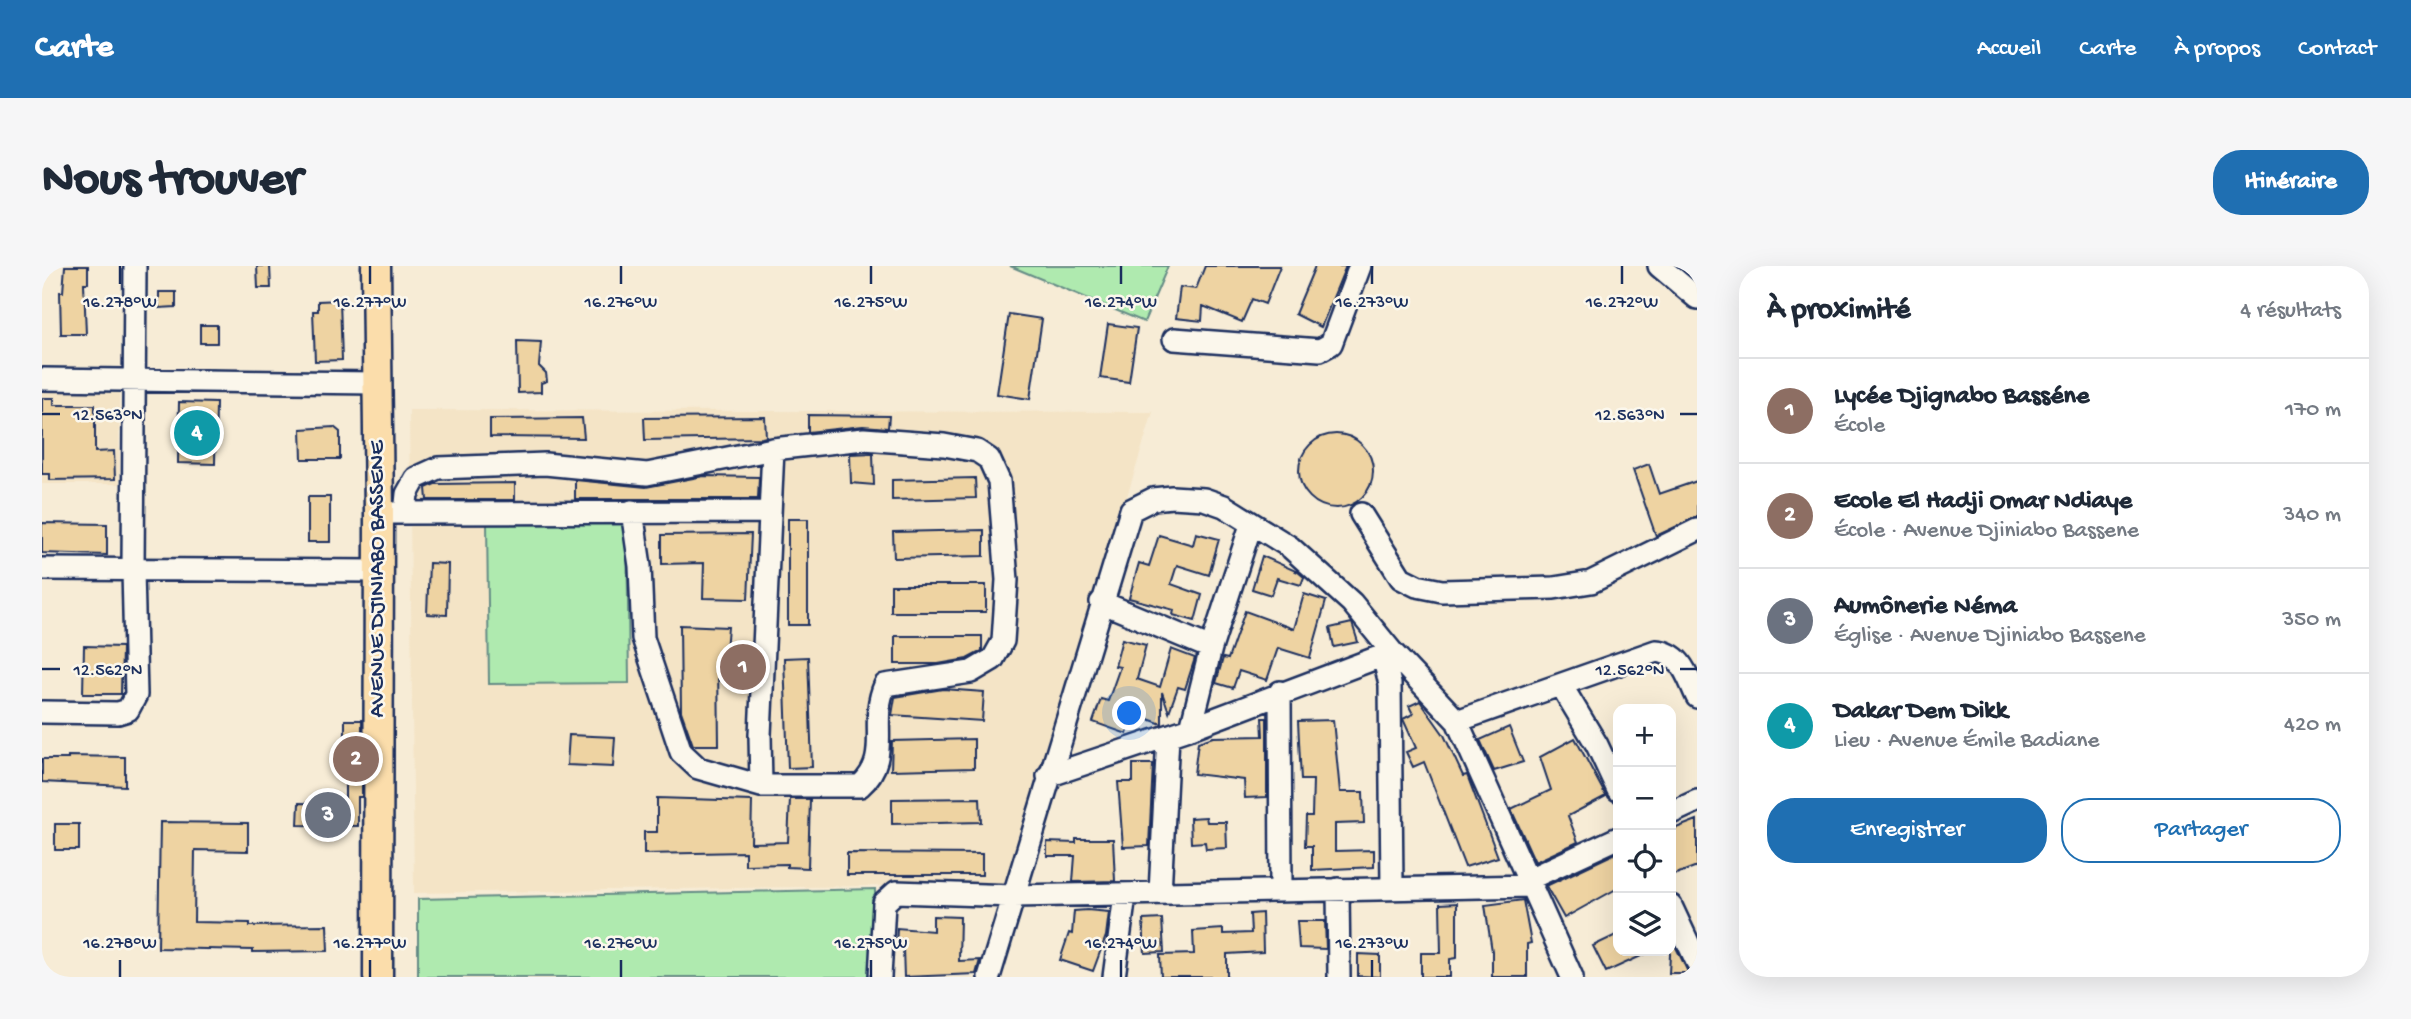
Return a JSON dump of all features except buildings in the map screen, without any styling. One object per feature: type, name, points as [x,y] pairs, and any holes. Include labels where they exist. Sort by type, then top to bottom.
[{"type":"main road","name":"AVENUE DJINIABO BASSENE","points":[[376,266],[377,383],[392,513],[379,571],[378,977]]},
{"type":"street","points":[[42,712],[118,713],[128,710],[134,704],[136,695],[133,570],[135,266]]},
{"type":"street","points":[[1174,339],[1320,350],[1331,344],[1360,266]]},
{"type":"street","points":[[1658,266],[1697,298]]},
{"type":"street","points":[[42,379],[377,383]]},
{"type":"street","points":[[392,513],[407,494],[415,478],[438,468],[545,464],[647,474],[773,449],[864,439],[944,445],[977,451],[989,459],[999,481],[1007,580],[1003,640],[993,659],[971,672],[885,685],[879,699],[878,758],[874,774],[860,786],[761,786],[698,768],[681,752],[643,638],[640,566],[632,511]]},
{"type":"street","points":[[761,786],[760,735],[773,449]]},
{"type":"street","points":[[989,977],[1131,510],[1153,499],[1204,499],[1224,506],[1290,547],[1317,569],[1352,603],[1387,653],[1457,721],[1572,977]]},
{"type":"street","points":[[392,513],[770,512]]},
{"type":"street","points":[[1361,514],[1401,578],[1417,586],[1442,591],[1554,588],[1591,582],[1697,530]]},
{"type":"street","points":[[1191,728],[1210,648],[1251,525]]},
{"type":"street","points":[[42,569],[379,571]]},
{"type":"street","points":[[1101,602],[1210,648]]},
{"type":"street","points":[[1457,721],[1656,651],[1671,653],[1680,661],[1697,696]]},
{"type":"street","points":[[1048,776],[1191,728],[1387,653]]},
{"type":"street","points":[[1387,653],[1390,684],[1392,888]]},
{"type":"street","points":[[1561,685],[1597,744],[1613,779]]},
{"type":"street","points":[[1280,692],[1281,891]]},
{"type":"street","points":[[1160,893],[1168,736]]},
{"type":"street","points":[[1676,811],[1697,801]]},
{"type":"street","points":[[880,977],[884,903],[892,894],[1125,895],[1531,883],[1613,841]]},
{"type":"street","points":[[1338,889],[1339,977]]},
{"type":"street","points":[[1114,977],[1125,895]]},
{"type":"street","points":[[1676,912],[1690,927],[1697,962]]},
{"type":"shaded area","points":[[42,392],[119,392],[119,484],[42,484]]},
{"type":"shaded area","points":[[409,410],[1153,412],[1008,884],[414,893]]},
{"type":"green space","points":[[1010,266],[1168,266],[1144,322]]},
{"type":"green space","points":[[627,521],[629,683],[489,684],[487,522]]},
{"type":"green space","points":[[875,889],[875,977],[418,977],[418,899]]},
{"type":"place","name":"Dakar Dem Dikk","points":[[197,433]]},
{"type":"place","name":"Lycée Djignabo Basséne","points":[[743,667]]},
{"type":"place","name":"Ecole El Hadji Omar Ndiaye","points":[[356,759]]},
{"type":"place","name":"Aumônerie Néma","points":[[328,815]]}]
